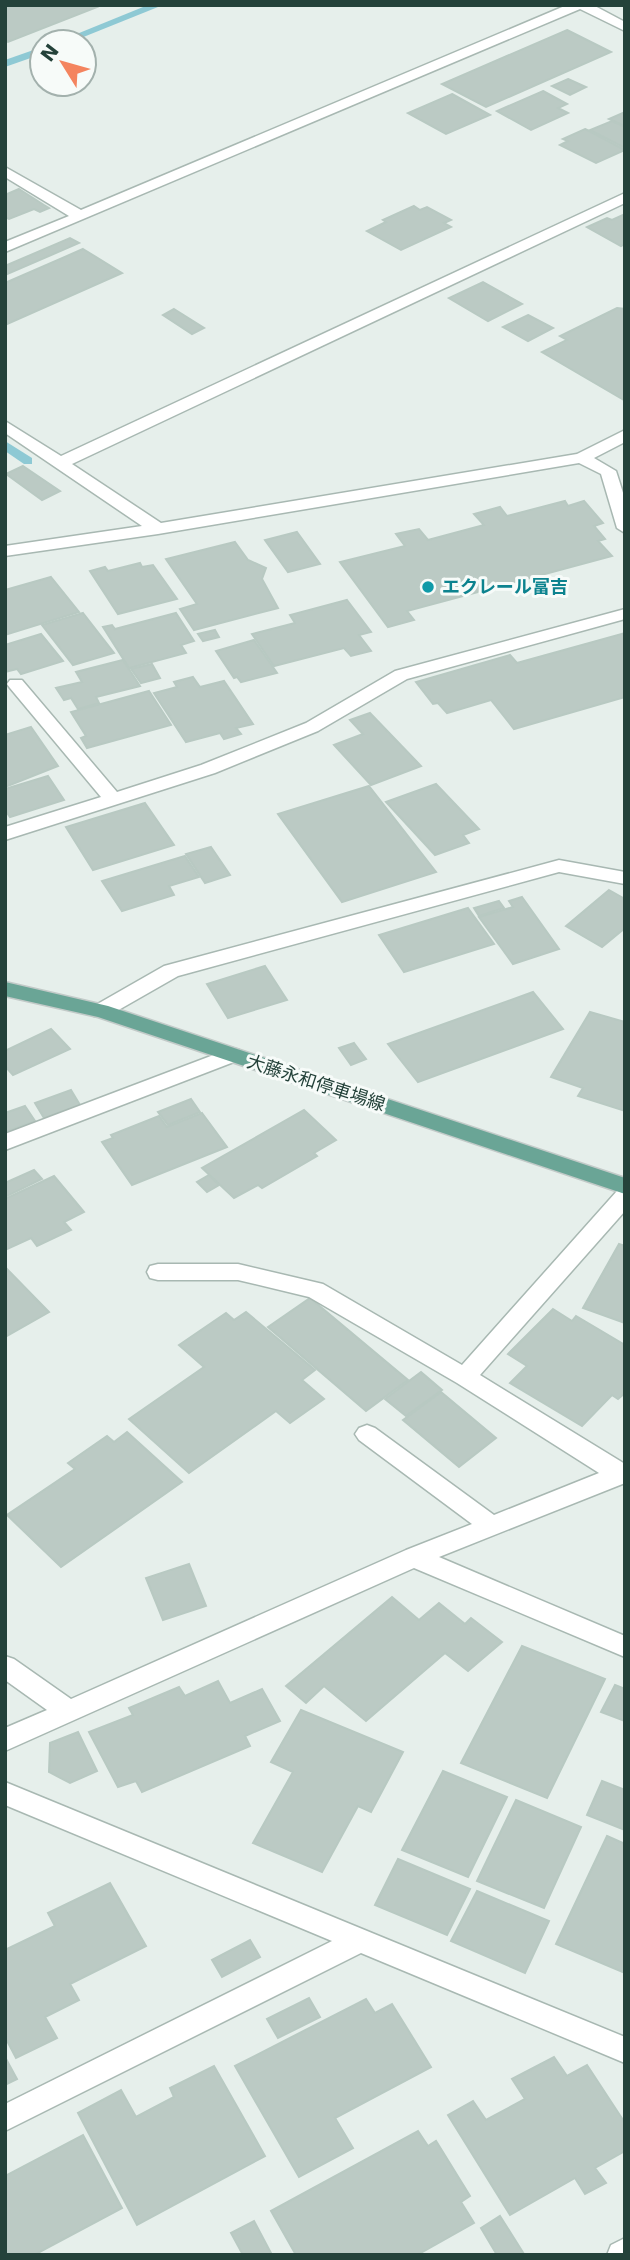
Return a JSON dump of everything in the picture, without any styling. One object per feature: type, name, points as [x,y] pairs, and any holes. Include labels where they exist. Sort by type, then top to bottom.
[{"type":"main road","name":"大藤永和停車場線","points":[[5,989],[102,1011],[625,1186]]},
{"type":"street","points":[[5,248],[581,5],[625,27]]},
{"type":"street","points":[[5,170],[80,216]]},
{"type":"street","points":[[60,463],[625,197]]},
{"type":"street","points":[[5,426],[158,529]]},
{"type":"street","points":[[5,551],[158,529],[581,458],[625,436]]},
{"type":"street","points":[[581,458],[608,471],[625,528]]},
{"type":"street","points":[[5,834],[208,769],[312,727],[401,675],[625,614]]},
{"type":"street","points":[[16,684],[113,799]]},
{"type":"street","points":[[102,1011],[171,971],[559,866],[625,878]]},
{"type":"street","points":[[5,1142],[232,1055]]},
{"type":"street","points":[[465,1377],[625,1197]]},
{"type":"street","points":[[158,1272],[239,1272],[315,1290],[465,1377],[622,1474]]},
{"type":"street","points":[[367,1434],[492,1526]]},
{"type":"street","points":[[5,1741],[414,1558],[622,1474]]},
{"type":"street","points":[[414,1558],[625,1647]]},
{"type":"street","points":[[5,1666],[69,1712]]},
{"type":"street","points":[[5,1793],[625,2050]]},
{"type":"street","points":[[5,2118],[360,1940]]},
{"type":"building","points":[[5,6],[97,7],[44,28],[28,28],[28,34],[8,42],[5,40]]},
{"type":"building","points":[[567,30],[611,52],[486,107],[442,84]]},
{"type":"building","points":[[568,79],[586,87],[570,95],[552,86]]},
{"type":"building","points":[[543,91],[567,104],[558,108],[568,113],[531,130],[497,111]]},
{"type":"building","points":[[452,94],[490,115],[446,134],[408,113]]},
{"type":"building","points":[[625,112],[625,126],[609,119]]},
{"type":"building","points":[[612,121],[625,127],[625,148],[590,130]]},
{"type":"building","points":[[585,129],[625,150],[596,163],[560,145],[568,141],[563,139]]},
{"type":"building","points":[[19,189],[49,208],[40,212],[34,209],[9,219],[5,217],[5,195]]},
{"type":"building","points":[[414,206],[420,210],[427,207],[451,220],[444,223],[451,227],[401,250],[367,231],[386,222],[383,220]]},
{"type":"building","points":[[625,214],[625,244],[621,246],[587,227],[607,218],[612,220]]},
{"type":"building","points":[[70,238],[79,243],[5,275],[5,266]]},
{"type":"building","points":[[83,249],[122,273],[5,325],[5,283]]},
{"type":"building","points":[[483,282],[522,304],[488,321],[449,298]]},
{"type":"building","points":[[617,308],[625,309],[624,400],[542,352],[567,340],[560,336]]},
{"type":"building","points":[[174,309],[204,328],[192,334],[163,315]]},
{"type":"building","points":[[528,315],[553,328],[528,341],[503,327]]},
{"type":"building","points":[[23,466],[60,491],[42,500],[6,474]]},
{"type":"building","name":"エクレール富吉","points":[[565,501],[568,506],[584,501],[603,523],[594,526],[605,539],[598,541],[612,556],[407,611],[414,620],[388,627],[340,562],[405,546],[396,534],[419,529],[428,540],[484,525],[474,514],[500,507],[507,516]]},
{"type":"building","points":[[297,532],[320,564],[288,572],[265,540]]},
{"type":"building","points":[[235,542],[248,560],[266,568],[262,579],[278,608],[194,630],[180,609],[197,604],[166,559]]},
{"type":"building","points":[[140,563],[142,567],[153,565],[177,599],[118,614],[90,571],[105,567],[108,571]]},
{"type":"building","points":[[51,577],[79,612],[5,635],[5,590]]},
{"type":"building","points":[[347,600],[371,632],[359,635],[371,651],[351,656],[344,648],[274,666],[252,634],[295,623],[290,615]]},
{"type":"building","points":[[83,613],[114,653],[73,665],[42,625]]},
{"type":"building","points":[[176,613],[194,641],[181,645],[186,653],[129,668],[103,627],[112,625],[115,629]]},
{"type":"building","points":[[215,630],[219,637],[203,641],[198,634]]},
{"type":"building","points":[[625,633],[625,697],[514,729],[491,700],[447,713],[438,703],[433,704],[416,682],[510,655],[517,663]]},
{"type":"building","points":[[41,634],[63,661],[21,674],[17,669],[5,672],[5,645]]},
{"type":"building","points":[[254,640],[277,673],[241,682],[237,677],[234,678],[216,651]]},
{"type":"building","points":[[123,660],[140,686],[96,697],[99,703],[78,709],[71,698],[64,700],[56,688],[82,682],[76,672]]},
{"type":"building","points":[[152,664],[160,678],[141,683],[131,669]]},
{"type":"building","points":[[193,677],[200,687],[224,681],[253,724],[236,728],[241,734],[224,739],[220,733],[186,742],[154,693],[177,687],[174,682]]},
{"type":"building","points":[[149,691],[171,725],[87,748],[81,738],[86,736],[71,712]]},
{"type":"building","points":[[370,713],[421,766],[371,785],[334,745],[363,734],[350,720]]},
{"type":"building","points":[[31,727],[58,766],[5,787],[5,735]]},
{"type":"building","points":[[48,776],[64,800],[10,817],[5,810],[5,789]]},
{"type":"building","points":[[436,784],[479,829],[463,835],[469,843],[435,855],[386,802]]},
{"type":"building","points":[[369,786],[436,872],[342,902],[278,814]]},
{"type":"building","points":[[145,803],[174,845],[93,870],[66,827]]},
{"type":"building","points":[[211,847],[230,875],[205,883],[186,854]]},
{"type":"building","points":[[185,856],[199,877],[169,886],[174,895],[122,911],[102,881]]},
{"type":"building","points":[[609,890],[625,899],[625,928],[602,947],[566,926]]},
{"type":"building","points":[[522,897],[559,949],[513,964],[479,917],[513,907],[509,901]]},
{"type":"building","points":[[499,901],[504,908],[479,916],[474,908]]},
{"type":"building","points":[[468,908],[494,944],[404,972],[379,935]]},
{"type":"building","points":[[265,966],[287,1000],[228,1018],[207,984]]},
{"type":"building","points":[[533,992],[563,1029],[418,1082],[388,1044]]},
{"type":"building","points":[[590,1012],[625,1022],[625,1111],[578,1096],[583,1088],[551,1077]]},
{"type":"building","points":[[51,1029],[70,1049],[13,1075],[5,1066],[5,1051]]},
{"type":"building","points":[[354,1043],[366,1059],[351,1065],[339,1048]]},
{"type":"building","points":[[71,1090],[80,1105],[44,1118],[35,1103]]},
{"type":"building","points":[[191,1099],[200,1112],[168,1125],[158,1112]]},
{"type":"building","points":[[25,1106],[35,1121],[5,1132],[5,1113]]},
{"type":"building","points":[[304,1110],[336,1140],[314,1153],[317,1156],[262,1188],[258,1185],[234,1198],[202,1168]]},
{"type":"building","points":[[202,1113],[227,1147],[132,1185],[102,1142],[113,1138],[111,1135],[159,1116],[167,1127]]},
{"type":"building","points":[[34,1170],[42,1179],[5,1197],[5,1183]]},
{"type":"building","points":[[209,1175],[219,1185],[207,1192],[197,1182]]},
{"type":"building","points":[[54,1176],[84,1212],[64,1222],[71,1230],[37,1246],[31,1238],[5,1250],[5,1199]]},
{"type":"building","points":[[619,1244],[625,1246],[625,1323],[583,1308]]},
{"type":"building","points":[[5,1267],[49,1312],[5,1337]]},
{"type":"building","points":[[310,1298],[408,1380],[366,1411],[268,1327]]},
{"type":"building","points":[[553,1309],[572,1321],[576,1316],[625,1345],[625,1393],[618,1399],[612,1395],[582,1426],[510,1383],[527,1366],[508,1354]]},
{"type":"building","points":[[246,1312],[315,1370],[302,1380],[324,1399],[290,1423],[276,1411],[189,1473],[129,1419],[204,1367],[179,1345],[226,1313],[234,1320]]},
{"type":"building","points":[[421,1372],[442,1390],[406,1416],[385,1399]]},
{"type":"building","points":[[441,1392],[496,1438],[459,1467],[403,1420]]},
{"type":"building","points":[[127,1432],[182,1482],[61,1567],[7,1515],[75,1469],[68,1463],[107,1436],[114,1442]]},
{"type":"building","points":[[189,1564],[206,1606],[163,1620],[146,1578]]},
{"type":"building","points":[[392,1597],[419,1620],[439,1603],[465,1624],[471,1618],[502,1642],[468,1671],[445,1653],[366,1721],[324,1686],[306,1703],[286,1686]]},
{"type":"building","points":[[522,1646],[605,1679],[547,1798],[461,1763]]},
{"type":"building","points":[[218,1681],[230,1703],[262,1689],[280,1721],[245,1736],[250,1746],[142,1792],[136,1781],[118,1787],[89,1732],[133,1715],[129,1708],[179,1687],[185,1696]]},
{"type":"building","points":[[615,1685],[625,1689],[625,1721],[601,1712]]},
{"type":"building","points":[[301,1710],[403,1752],[371,1812],[358,1806],[322,1872],[253,1843],[293,1772],[271,1762]]},
{"type":"building","points":[[78,1732],[97,1771],[70,1783],[49,1772],[50,1743]]},
{"type":"building","points":[[443,1771],[507,1797],[468,1877],[402,1850]]},
{"type":"building","points":[[602,1781],[625,1790],[625,1830],[587,1815]]},
{"type":"building","points":[[516,1800],[581,1827],[544,1908],[477,1881]]},
{"type":"building","points":[[607,1836],[625,1844],[625,1973],[556,1944]]},
{"type":"building","points":[[398,1859],[470,1889],[447,1935],[375,1905]]},
{"type":"building","points":[[110,1883],[146,1946],[70,1984],[79,2000],[45,2017],[57,2038],[16,2058],[5,2037],[5,1950],[55,1926],[48,1913]]},
{"type":"building","points":[[477,1891],[549,1921],[525,1973],[451,1941]]},
{"type":"building","points":[[250,1940],[260,1957],[222,1977],[212,1960]]},
{"type":"building","points":[[309,1998],[320,2017],[278,2038],[267,2019]]},
{"type":"building","points":[[366,1999],[375,2013],[392,2004],[431,2067],[335,2118],[353,2148],[299,2177],[235,2066]]},
{"type":"building","points":[[5,2057],[17,2079],[5,2085]]},
{"type":"building","points":[[554,2057],[567,2076],[587,2065],[625,2123],[625,2151],[595,2168],[606,2183],[585,2194],[575,2178],[510,2215],[448,2115],[473,2101],[486,2120],[525,2099],[512,2079]]},
{"type":"building","points":[[214,2066],[265,2156],[137,2225],[78,2113],[121,2090],[136,2117],[174,2097],[170,2088]]},
{"type":"building","points":[[418,2131],[428,2146],[436,2141],[470,2196],[461,2202],[474,2223],[417,2255],[296,2255],[271,2211]]},
{"type":"building","points":[[83,2135],[122,2208],[34,2255],[5,2255],[5,2176]]},
{"type":"building","points":[[500,2216],[523,2255],[497,2255],[481,2228]]},
{"type":"building","points":[[254,2221],[272,2255],[243,2255],[231,2233]]},
{"type":"waterway","points":[[98,28],[158,5]]},
{"type":"waterway","points":[[5,64],[28,55]]},
{"type":"waterway","points":[[5,445],[28,461]]},
{"type":"place","name":"エクレール富吉","points":[[428,587]]}]
